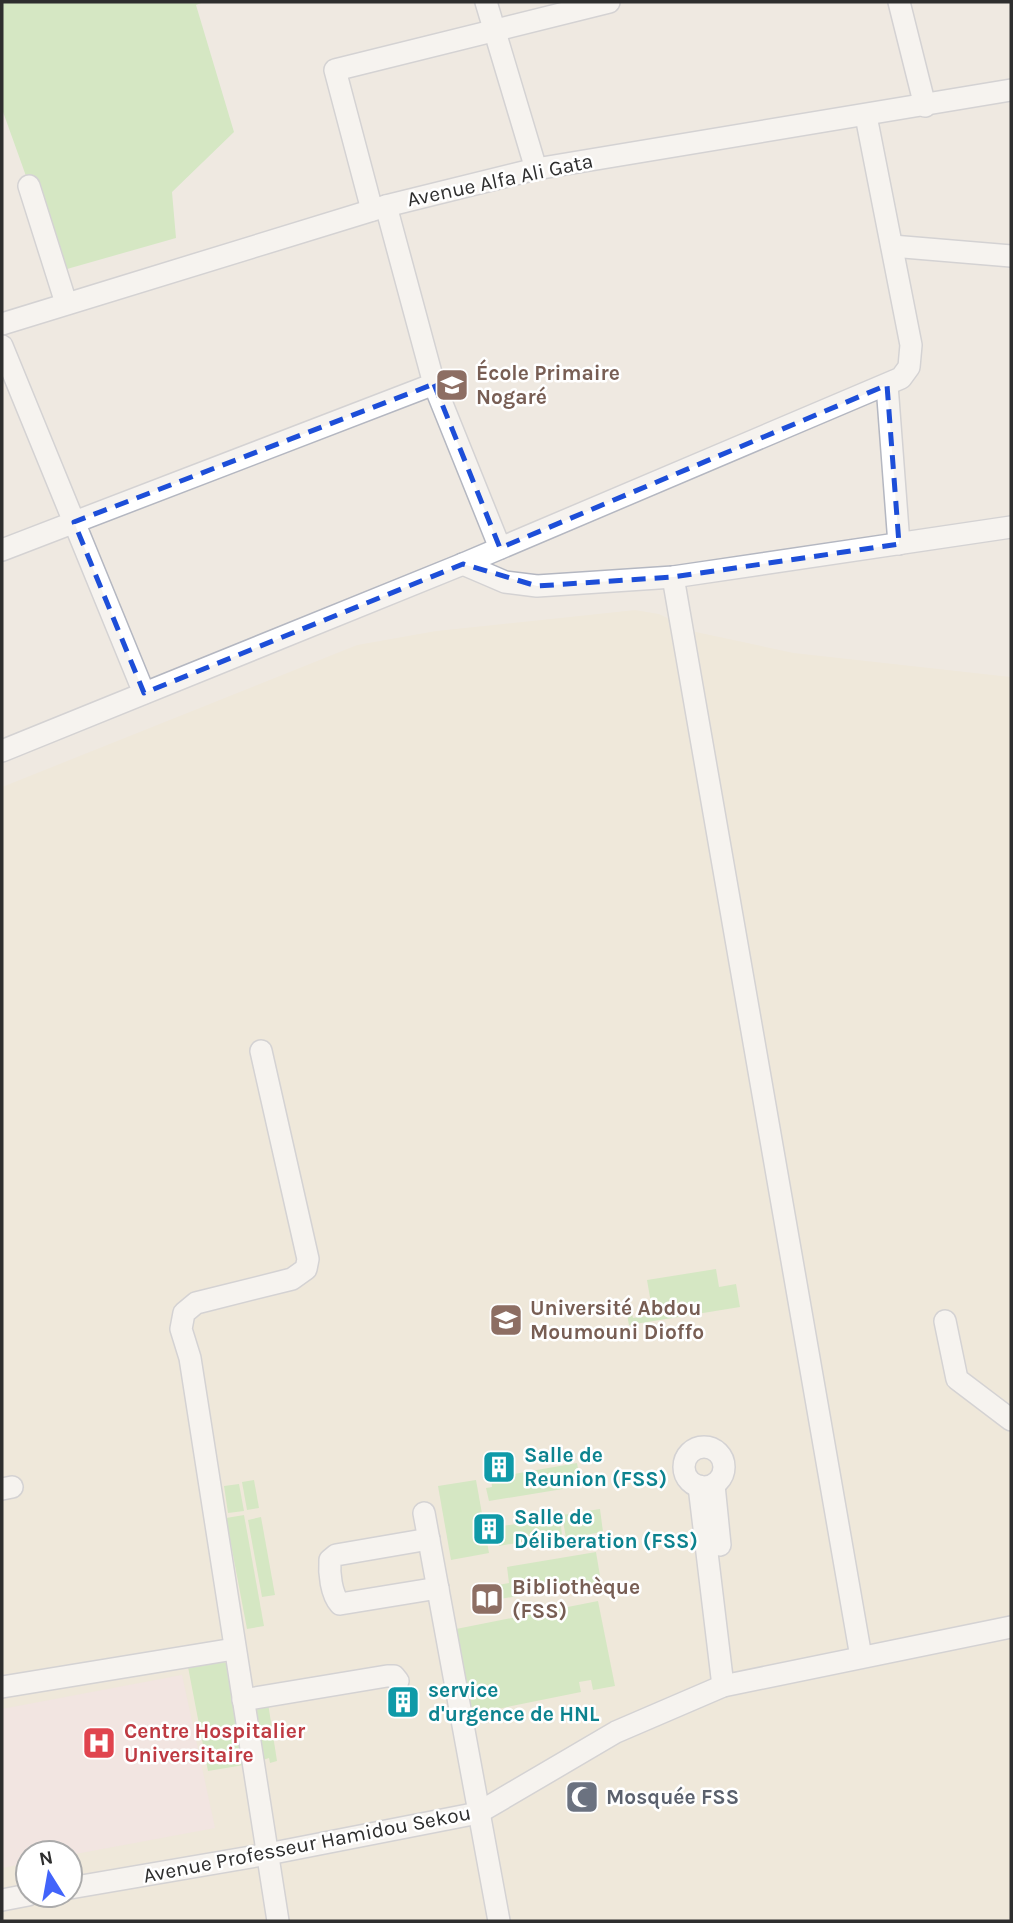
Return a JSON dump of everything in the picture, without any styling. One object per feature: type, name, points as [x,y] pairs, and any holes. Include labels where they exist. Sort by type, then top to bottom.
[{"type":"street","points":[[486,2],[536,169]]},
{"type":"street","points":[[500,548],[434,384],[335,70],[609,2]]},
{"type":"street","points":[[898,2],[925,106]]},
{"type":"street","name":"Avenue Alfa Ali Gata","points":[[2,324],[379,208],[536,169],[1011,90]]},
{"type":"street","points":[[2,751],[463,564],[905,376],[909,367],[911,345],[866,116]]},
{"type":"street","points":[[29,186],[66,303]]},
{"type":"street","points":[[892,246],[1011,256]]},
{"type":"street","points":[[2,346],[144,693]]},
{"type":"street","points":[[2,550],[434,384]]},
{"type":"street","points":[[887,385],[899,544]]},
{"type":"street","points":[[463,564],[499,580],[537,586],[673,576],[1011,527]]},
{"type":"street","points":[[673,576],[862,1657]]},
{"type":"street","points":[[261,1051],[308,1259],[306,1269],[292,1279],[196,1303],[184,1313],[181,1329],[190,1358],[278,1921]]},
{"type":"street","points":[[945,1321],[957,1379],[1011,1420]]},
{"type":"street","points":[[707,1485],[730,1684]]},
{"type":"street","points":[[424,1513],[499,1921]]},
{"type":"street","points":[[429,1539],[336,1555],[330,1560],[334,1594],[340,1604],[438,1588]]},
{"type":"street","name":"Avenue Professeur Hamidou Sekou","points":[[84,1886],[268,1854],[478,1813],[615,1732],[730,1684],[1011,1627]]},
{"type":"street","points":[[2,1687],[234,1649]]},
{"type":"street","points":[[243,1700],[387,1676],[398,1681]]},
{"type":"highlighted area","points":[[434,384],[500,548],[887,385],[899,544],[673,577],[537,586],[463,564],[144,693],[74,522]]},
{"type":"shaded area","name":"Université Abdou Moumouni Dioffo","points":[[635,610],[659,614],[696,632],[794,653],[1011,677],[1011,1921],[2,1921],[2,787],[357,645],[436,631]]},
{"type":"shaded area","name":"Centre Hospitalier Universitaire","points":[[182,1675],[215,1828],[84,1852],[84,1839],[14,1839],[14,1866],[2,1868],[2,1709]]},
{"type":"green space","points":[[2,2],[204,2],[196,5],[234,132],[172,192],[176,238],[60,271],[2,109]]},
{"type":"green space","points":[[716,1269],[719,1287],[736,1284],[740,1307],[629,1325],[626,1310],[631,1309],[633,1318],[653,1315],[647,1280]]},
{"type":"green space","points":[[577,1463],[581,1486],[489,1501],[486,1488],[492,1487],[491,1478]]},
{"type":"green space","points":[[254,1480],[259,1508],[247,1510],[242,1482]]},
{"type":"green space","points":[[476,1480],[489,1553],[451,1560],[438,1486]]},
{"type":"green space","points":[[239,1484],[244,1511],[228,1513],[224,1486]]},
{"type":"green space","points":[[600,1509],[603,1532],[566,1538],[562,1515]]},
{"type":"green space","points":[[244,1515],[264,1626],[247,1629],[226,1518]]},
{"type":"green space","points":[[261,1517],[275,1595],[262,1597],[248,1520]]},
{"type":"green space","points":[[560,1517],[562,1535],[499,1546],[496,1527]]},
{"type":"green space","points":[[596,1552],[601,1582],[500,1599],[498,1585],[509,1583],[507,1567]]},
{"type":"green space","points":[[598,1601],[615,1686],[593,1690],[591,1680],[579,1682],[581,1692],[473,1714],[456,1629]]},
{"type":"green space","points":[[221,1660],[227,1664],[243,1762],[250,1764],[208,1771],[188,1667]]},
{"type":"green space","points":[[268,1703],[277,1761],[270,1763],[269,1758],[263,1760],[253,1706]]},
{"type":"place","name":"École Primaire Nogaré","points":[[452,385]]},
{"type":"place","name":"Université Abdou Moumouni Dioffo","points":[[506,1320]]},
{"type":"place","name":"Salle de Reunion (FSS)","points":[[499,1467]]},
{"type":"place","name":"Salle de Déliberation (FSS)","points":[[489,1529]]},
{"type":"place","name":"Bibliothèque (FSS)","points":[[487,1599]]},
{"type":"place","name":"service d'urgence de HNL","points":[[403,1702]]},
{"type":"place","name":"Centre Hospitalier Universitaire","points":[[99,1743]]},
{"type":"place","name":"Mosquée FSS","points":[[582,1797]]}]
